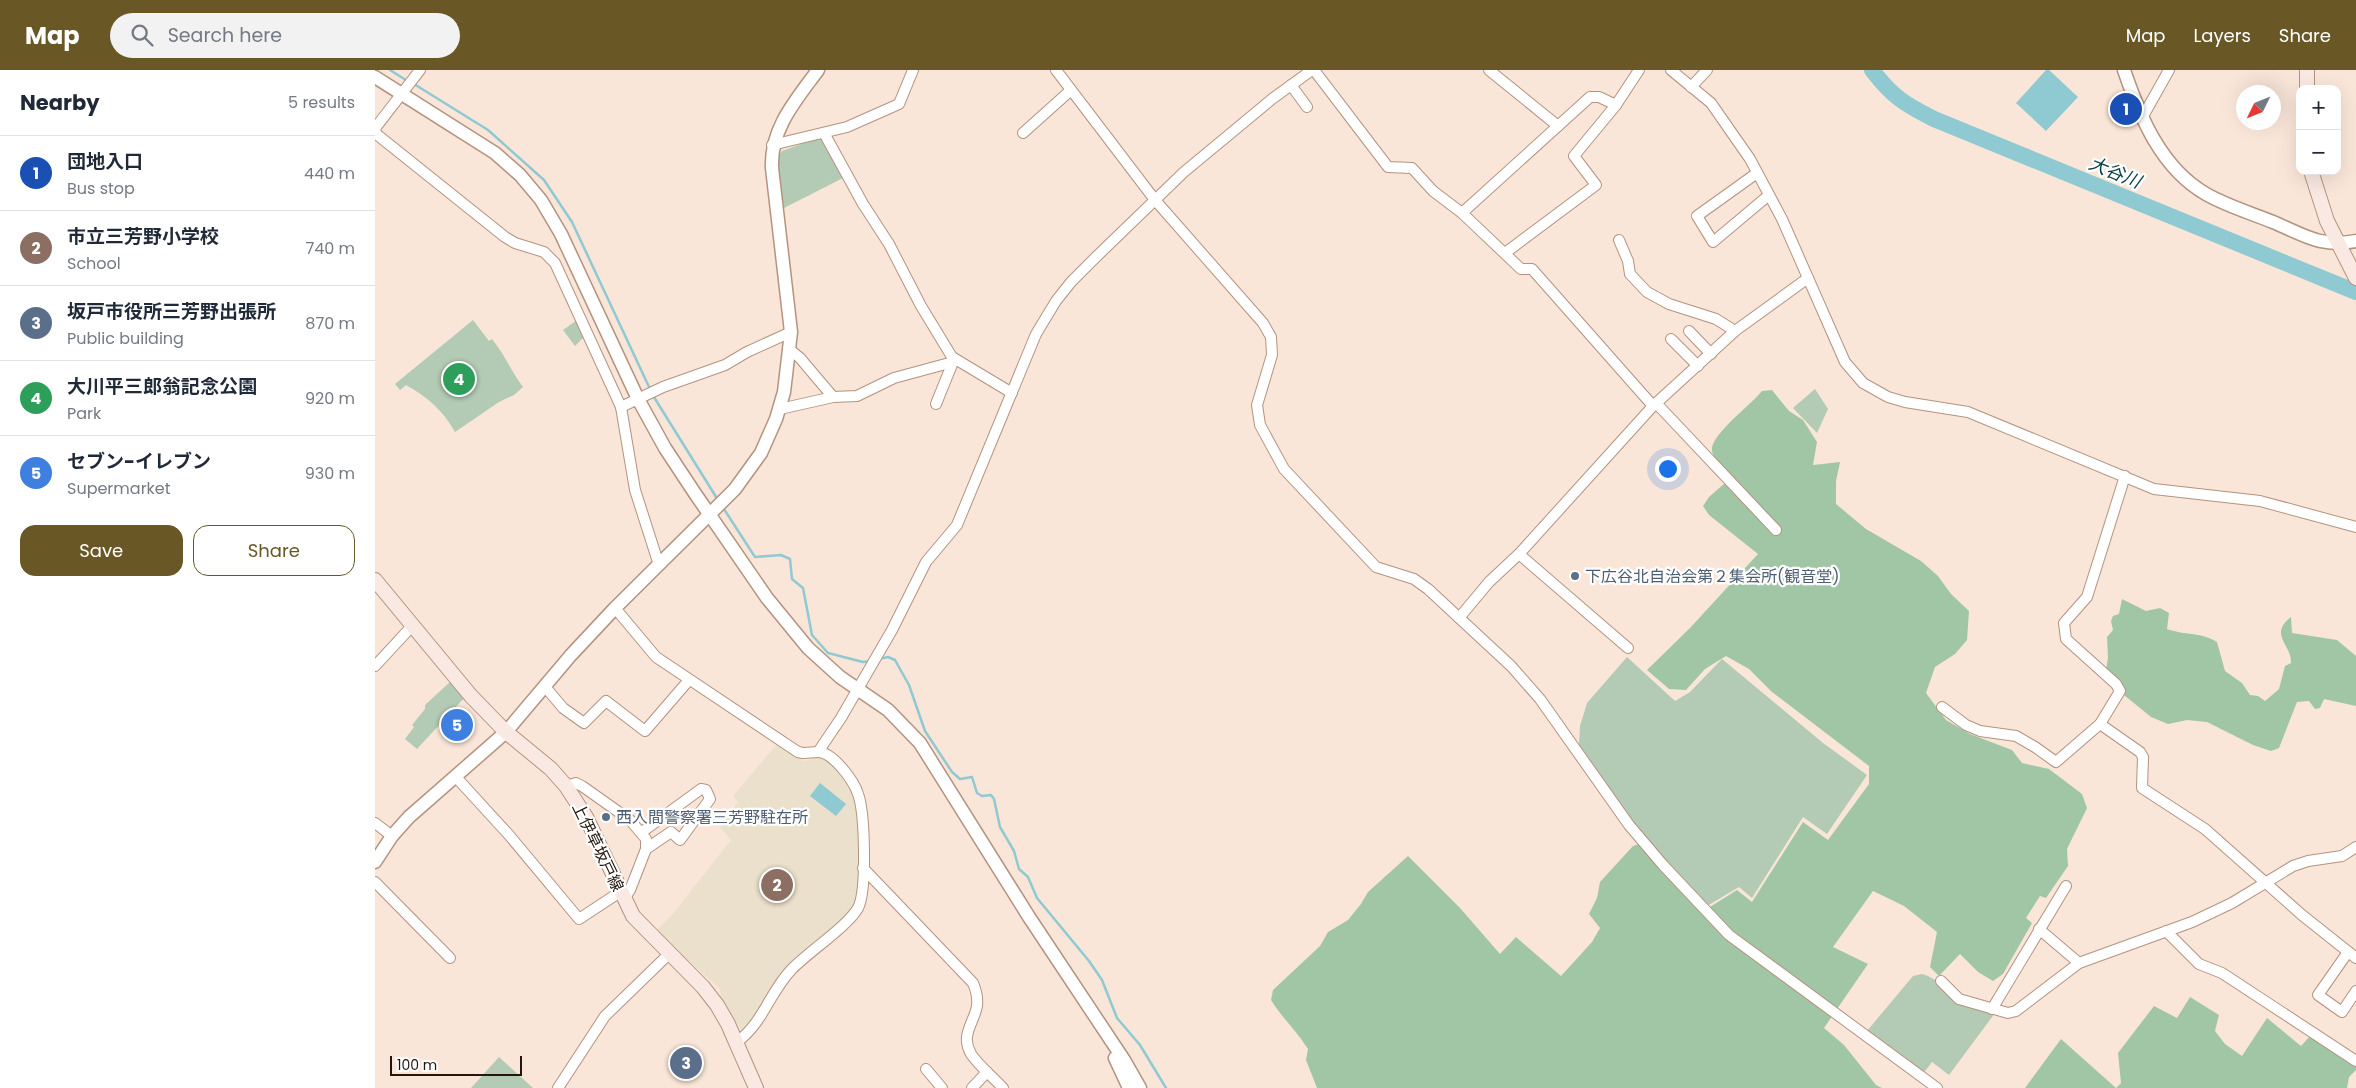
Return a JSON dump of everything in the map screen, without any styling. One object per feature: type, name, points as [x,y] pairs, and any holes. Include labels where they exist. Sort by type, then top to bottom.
[{"type":"main road","points":[[2307,70],[2307,85]]},
{"type":"main road","points":[[2312,175],[2319,200],[2338,245],[2356,278]]},
{"type":"main road","name":"上伊草坂戸線","points":[[375,580],[463,687],[507,732],[551,769],[566,786],[586,817],[633,916],[703,987],[717,1005],[737,1042],[756,1088]]},
{"type":"street","points":[[420,70],[376,127],[375,133],[505,237],[515,243],[544,252],[555,263],[621,407],[635,490],[659,565]]},
{"type":"street","points":[[375,862],[392,836],[409,817],[507,732],[571,655],[615,608],[710,516],[735,489],[761,453],[770,436],[780,409],[791,332],[772,168],[773,145],[787,112],[818,70]]},
{"type":"street","points":[[773,145],[847,127],[899,104],[913,70]]},
{"type":"street","points":[[1056,70],[1155,200],[1263,323],[1271,337],[1272,355],[1257,405],[1260,426],[1283,469],[1376,568],[1414,579],[1428,589],[1511,666],[1540,699],[1629,825],[1663,865],[1729,935],[1937,1088]]},
{"type":"street","points":[[818,752],[841,718],[892,630],[926,562],[957,525],[1036,334],[1056,301],[1071,282],[1155,200],[1210,150],[1291,85],[1313,70],[1388,167],[1412,168],[1433,191],[1462,213],[1521,269],[1532,269],[1655,405],[1776,530]]},
{"type":"street","points":[[1489,70],[1558,126]]},
{"type":"street","points":[[1505,254],[1596,185],[1574,156],[1616,105],[1639,70]]},
{"type":"street","points":[[1671,70],[1711,103],[1733,132],[1769,195],[1809,278],[1845,362],[1863,383],[1888,397],[1905,402],[1968,412],[2155,489],[2260,501],[2356,527]]},
{"type":"street","points":[[1691,87],[1707,70]]},
{"type":"street","points":[[2124,70],[2142,118],[2163,155],[2181,175],[2206,194],[2317,241],[2338,245],[2356,241]]},
{"type":"street","points":[[2142,118],[2169,70]]},
{"type":"street","points":[[375,77],[495,153],[521,176],[535,194],[561,234],[638,399],[673,462],[767,598],[799,639],[827,667],[898,720],[924,749],[1078,992],[1124,1060],[1140,1088]]},
{"type":"street","points":[[1291,85],[1307,107]]},
{"type":"street","points":[[1023,133],[1071,90]]},
{"type":"street","points":[[1462,213],[1590,97],[1599,97],[1616,105]]},
{"type":"street","points":[[824,133],[863,204],[889,244],[921,306],[952,357],[955,361],[1011,393]]},
{"type":"street","points":[[1757,172],[1697,216],[1713,242],[1769,195]]},
{"type":"street","points":[[1619,240],[1628,261],[1630,274],[1647,292],[1669,304],[1716,319],[1735,331]]},
{"type":"street","points":[[1459,618],[1489,582],[1519,554],[1655,405],[1735,331],[1809,278]]},
{"type":"street","points":[[1689,331],[1711,354]]},
{"type":"street","points":[[621,407],[663,386],[725,365],[747,352],[791,332]]},
{"type":"street","points":[[1671,338],[1697,366]]},
{"type":"street","points":[[789,350],[800,358],[833,397]]},
{"type":"street","points":[[780,409],[833,397],[857,396],[894,378],[955,361]]},
{"type":"street","points":[[936,404],[955,361]]},
{"type":"street","points":[[1941,707],[1966,725],[1980,731],[2016,736],[2056,762],[2100,724],[2119,691],[2116,684],[2066,639],[2064,623],[2087,598],[2125,476]]},
{"type":"street","points":[[1519,554],[1628,648]]},
{"type":"street","points":[[615,608],[656,656],[798,752],[827,753],[856,788],[861,810],[863,868],[861,899],[857,910],[792,969],[750,1033],[737,1042]]},
{"type":"street","points":[[375,666],[413,625]]},
{"type":"street","points":[[547,689],[563,708],[584,723],[608,701],[645,731],[689,680]]},
{"type":"street","points":[[2100,724],[2140,752],[2143,757],[2142,788],[2205,830],[2352,955],[2318,995],[2342,1012],[2356,991]]},
{"type":"street","points":[[455,776],[509,835],[579,919],[630,890],[647,842],[642,832],[630,820],[582,786],[576,784],[566,786]]},
{"type":"street","points":[[642,832],[701,790],[706,790],[709,794],[710,799],[680,840],[671,832],[646,849]]},
{"type":"street","points":[[375,823],[392,836]]},
{"type":"street","points":[[1941,981],[1959,999],[2008,1013],[2015,1011],[2079,963],[2192,922],[2224,906],[2293,866],[2308,861],[2342,856],[2356,846]]},
{"type":"street","points":[[863,868],[973,983],[977,1006],[969,1023],[967,1039],[971,1054],[1003,1088]]},
{"type":"street","points":[[375,882],[450,958]]},
{"type":"street","points":[[1991,1009],[2066,886]]},
{"type":"street","points":[[2039,929],[2079,963]]},
{"type":"street","points":[[2166,931],[2199,964],[2222,973],[2356,1061]]},
{"type":"street","points":[[557,1088],[605,1016],[669,954]]},
{"type":"street","points":[[1078,992],[1113,1054],[1129,1088]]},
{"type":"street","points":[[926,1069],[943,1088]]},
{"type":"street","points":[[972,1088],[987,1072]]},
{"type":"shaded area","points":[[777,744],[805,761],[822,756],[848,782],[857,802],[860,855],[859,893],[854,907],[813,946],[754,1020],[752,1018],[741,1030],[721,997],[720,989],[656,931],[671,916],[731,840],[720,828],[738,802],[733,796]]},
{"type":"green space","points":[[818,138],[822,139],[843,178],[784,208],[777,158],[782,151]]},
{"type":"green space","points":[[473,320],[489,341],[492,339],[497,345],[523,387],[514,395],[499,402],[455,432],[445,417],[428,399],[406,385],[400,390],[395,384]]},
{"type":"green space","points":[[577,320],[584,337],[575,346],[563,330]]},
{"type":"green space","points":[[1815,389],[1828,409],[1817,433],[1793,408]]},
{"type":"green space","points":[[1772,390],[1789,411],[1803,420],[1817,442],[1813,465],[1840,462],[1836,481],[1836,504],[1866,529],[1921,561],[1938,576],[1951,594],[1969,611],[1967,640],[1955,654],[1935,667],[1926,693],[1946,720],[1970,734],[2012,750],[2022,763],[2049,769],[2082,794],[2087,808],[2067,849],[2068,866],[2046,898],[2040,896],[2026,918],[2032,923],[2003,974],[1993,981],[1978,972],[1960,954],[1939,976],[1930,967],[1937,932],[1904,906],[1873,891],[1833,947],[1868,964],[1824,1028],[1844,1045],[1876,1085],[1882,1088],[1317,1088],[1306,1060],[1308,1049],[1271,1000],[1273,990],[1320,946],[1328,932],[1348,920],[1368,892],[1408,856],[1460,908],[1500,954],[1516,937],[1561,976],[1592,942],[1600,928],[1589,914],[1597,898],[1600,882],[1633,846],[1639,844],[1702,912],[1737,890],[1752,902],[1803,822],[1828,840],[1869,784],[1869,766],[1772,692],[1749,669],[1726,656],[1705,669],[1686,690],[1669,689],[1647,670],[1690,628],[1758,554],[1709,515],[1703,506],[1709,497],[1725,483],[1724,471],[1712,451],[1717,437],[1762,391]]},
{"type":"green space","points":[[2122,599],[2146,611],[2160,608],[2169,613],[2167,629],[2204,636],[2217,642],[2225,671],[2242,683],[2250,695],[2258,696],[2265,701],[2279,689],[2285,666],[2291,663],[2281,635],[2281,629],[2284,623],[2291,617],[2292,633],[2337,640],[2356,656],[2356,706],[2324,699],[2320,708],[2315,709],[2309,701],[2297,702],[2279,748],[2271,751],[2253,745],[2207,722],[2187,720],[2168,724],[2151,717],[2124,695],[2118,680],[2106,670],[2108,658],[2107,637],[2113,630],[2111,621],[2113,616],[2119,614]]},
{"type":"green space","points":[[1627,657],[1675,701],[1690,692],[1722,659],[1823,743],[1867,775],[1827,834],[1803,817],[1752,898],[1739,887],[1707,906],[1638,830],[1579,744],[1580,726],[1587,703]]},
{"type":"green space","points":[[450,682],[465,697],[417,749],[405,739],[414,727],[412,725],[425,709],[425,705]]},
{"type":"green space","points":[[1922,974],[1995,1013],[1949,1075],[1932,1062],[1923,1074],[1867,1031],[1913,976]]},
{"type":"green space","points":[[2190,997],[2219,1015],[2215,1031],[2225,1044],[2242,1056],[2267,1018],[2301,1046],[2311,1035],[2356,1064],[2356,1070],[2349,1077],[2347,1088],[2116,1088],[2121,1083],[2118,1053],[2154,1006],[2177,1018]]},
{"type":"green space","points":[[2061,1039],[2116,1088],[2025,1088]]},
{"type":"green space","points":[[499,1057],[533,1088],[471,1088]]},
{"type":"water","points":[[2046,70],[2049,70],[2078,97],[2046,131],[2016,103]]},
{"type":"water","points":[[820,783],[846,804],[836,816],[810,796]]},
{"type":"waterway","points":[[390,70],[409,82]]},
{"type":"waterway","name":"大谷川","points":[[1872,70],[1899,99],[1934,119],[2356,292]]},
{"type":"waterway","points":[[414,84],[488,130],[544,180],[572,222],[650,389]]},
{"type":"waterway","points":[[652,394],[718,500]]},
{"type":"waterway","points":[[722,506],[755,557],[781,555],[790,559],[792,579],[803,588],[812,635],[828,653],[863,662],[871,661]]},
{"type":"waterway","points":[[879,659],[888,657],[895,660],[909,685],[925,731],[952,772],[960,779],[972,777],[977,793],[982,796],[991,795],[994,799],[1000,827],[1014,851],[1019,869],[1028,877],[1037,898],[1089,961],[1102,980],[1117,1018],[1140,1045],[1166,1088]]},
{"type":"place","name":"団地入口","points":[[2126,109]]},
{"type":"place","name":"大川平三郎翁記念公園","points":[[459,379]]},
{"type":"place","name":"下広谷北自治会第２集会所(観音堂)","points":[[1575,576]]},
{"type":"place","name":"セブン-イレブン","points":[[457,725]]},
{"type":"place","name":"西入間警察署三芳野駐在所","points":[[606,817]]},
{"type":"place","name":"市立三芳野小学校","points":[[777,885]]},
{"type":"place","name":"坂戸市役所三芳野出張所","points":[[686,1063]]}]
